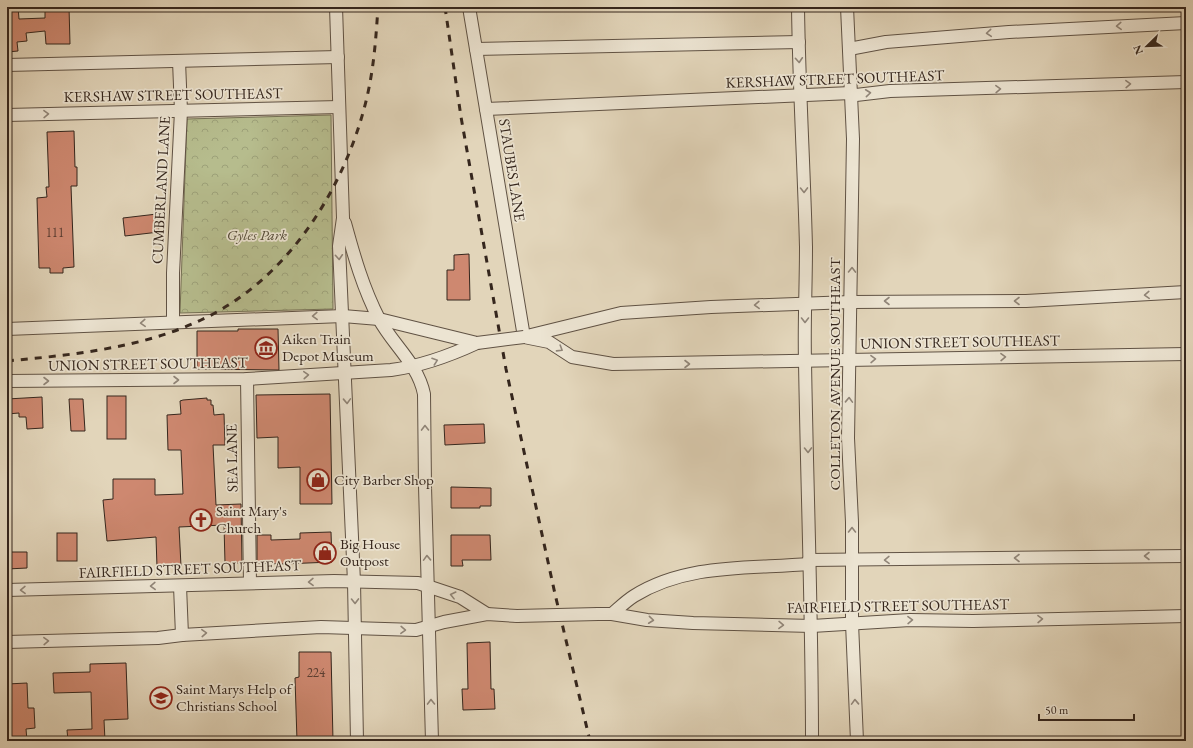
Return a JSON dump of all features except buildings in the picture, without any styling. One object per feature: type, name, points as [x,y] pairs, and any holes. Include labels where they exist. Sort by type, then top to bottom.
[{"type":"street","points":[[336,7],[343,218],[339,246],[346,373],[354,582],[356,741]]},
{"type":"street","name":"STAUBES LANE","points":[[469,7],[524,337]]},
{"type":"street","name":"COLLETON AVENUE SOUTHEAST","points":[[798,7],[802,95],[805,361],[809,562],[812,626],[812,741]]},
{"type":"street","name":"COLLETON AVENUE SOUTHEAST","points":[[847,7],[853,139],[848,438],[852,559],[852,623],[857,741]]},
{"type":"street","name":"KERSHAW STREET SOUTHEAST","points":[[849,49],[886,42],[1009,32],[1186,23]]},
{"type":"street","points":[[476,50],[799,42]]},
{"type":"street","points":[[7,65],[338,57]]},
{"type":"street","name":"CUMBERLAND LANE","points":[[173,322],[173,273],[181,112],[179,61]]},
{"type":"street","name":"KERSHAW STREET SOUTHEAST","points":[[486,109],[851,93],[856,95],[890,91],[1186,82]]},
{"type":"street","name":"KERSHAW STREET SOUTHEAST","points":[[7,115],[339,107]]},
{"type":"street","points":[[343,218],[358,272],[379,319],[421,380],[424,394],[432,741]]},
{"type":"street","name":"UNION STREET SOUTHEAST","points":[[7,381],[247,379],[413,368],[436,361],[477,343],[524,337],[621,313],[711,307],[851,302],[1026,301],[1186,292]]},
{"type":"street","name":"UNION STREET SOUTHEAST","points":[[7,329],[343,316],[379,319],[477,343]]},
{"type":"street","name":"UNION STREET SOUTHEAST","points":[[524,337],[549,342],[572,356],[613,364],[1186,354]]},
{"type":"street","name":"SEA LANE","points":[[247,379],[250,583]]},
{"type":"street","points":[[612,614],[634,596],[670,580],[690,573],[720,569],[852,559],[1186,556]]},
{"type":"street","name":"FAIRFIELD STREET SOUTHEAST","points":[[7,590],[250,583],[418,583],[460,597],[487,614]]},
{"type":"street","points":[[180,586],[182,635]]},
{"type":"street","name":"FAIRFIELD STREET SOUTHEAST","points":[[7,642],[158,638],[182,635],[321,627],[416,630],[487,614],[517,616],[612,614],[647,620],[693,623],[812,626],[910,620],[981,621],[1186,616]]},
{"type":"green space","name":"Gyles Park","points":[[331,115],[333,309],[180,313],[187,119]]},
{"type":"railway","points":[[7,361],[106,349],[131,344],[178,330],[201,320],[232,303],[261,281],[286,256],[309,227],[328,197],[344,164],[357,131],[367,97],[373,63],[378,7]]},
{"type":"railway","points":[[445,7],[461,117],[506,369],[555,594],[590,741]]},
{"type":"place","name":"Aiken Train Depot Museum","points":[[266,348]]},
{"type":"place","name":"City Barber Shop","points":[[318,480]]},
{"type":"place","name":"Saint Mary's Church","points":[[201,520]]},
{"type":"place","name":"Big House Outpost","points":[[325,553]]},
{"type":"place","name":"Saint Marys Help of Christians School","points":[[161,698]]}]
